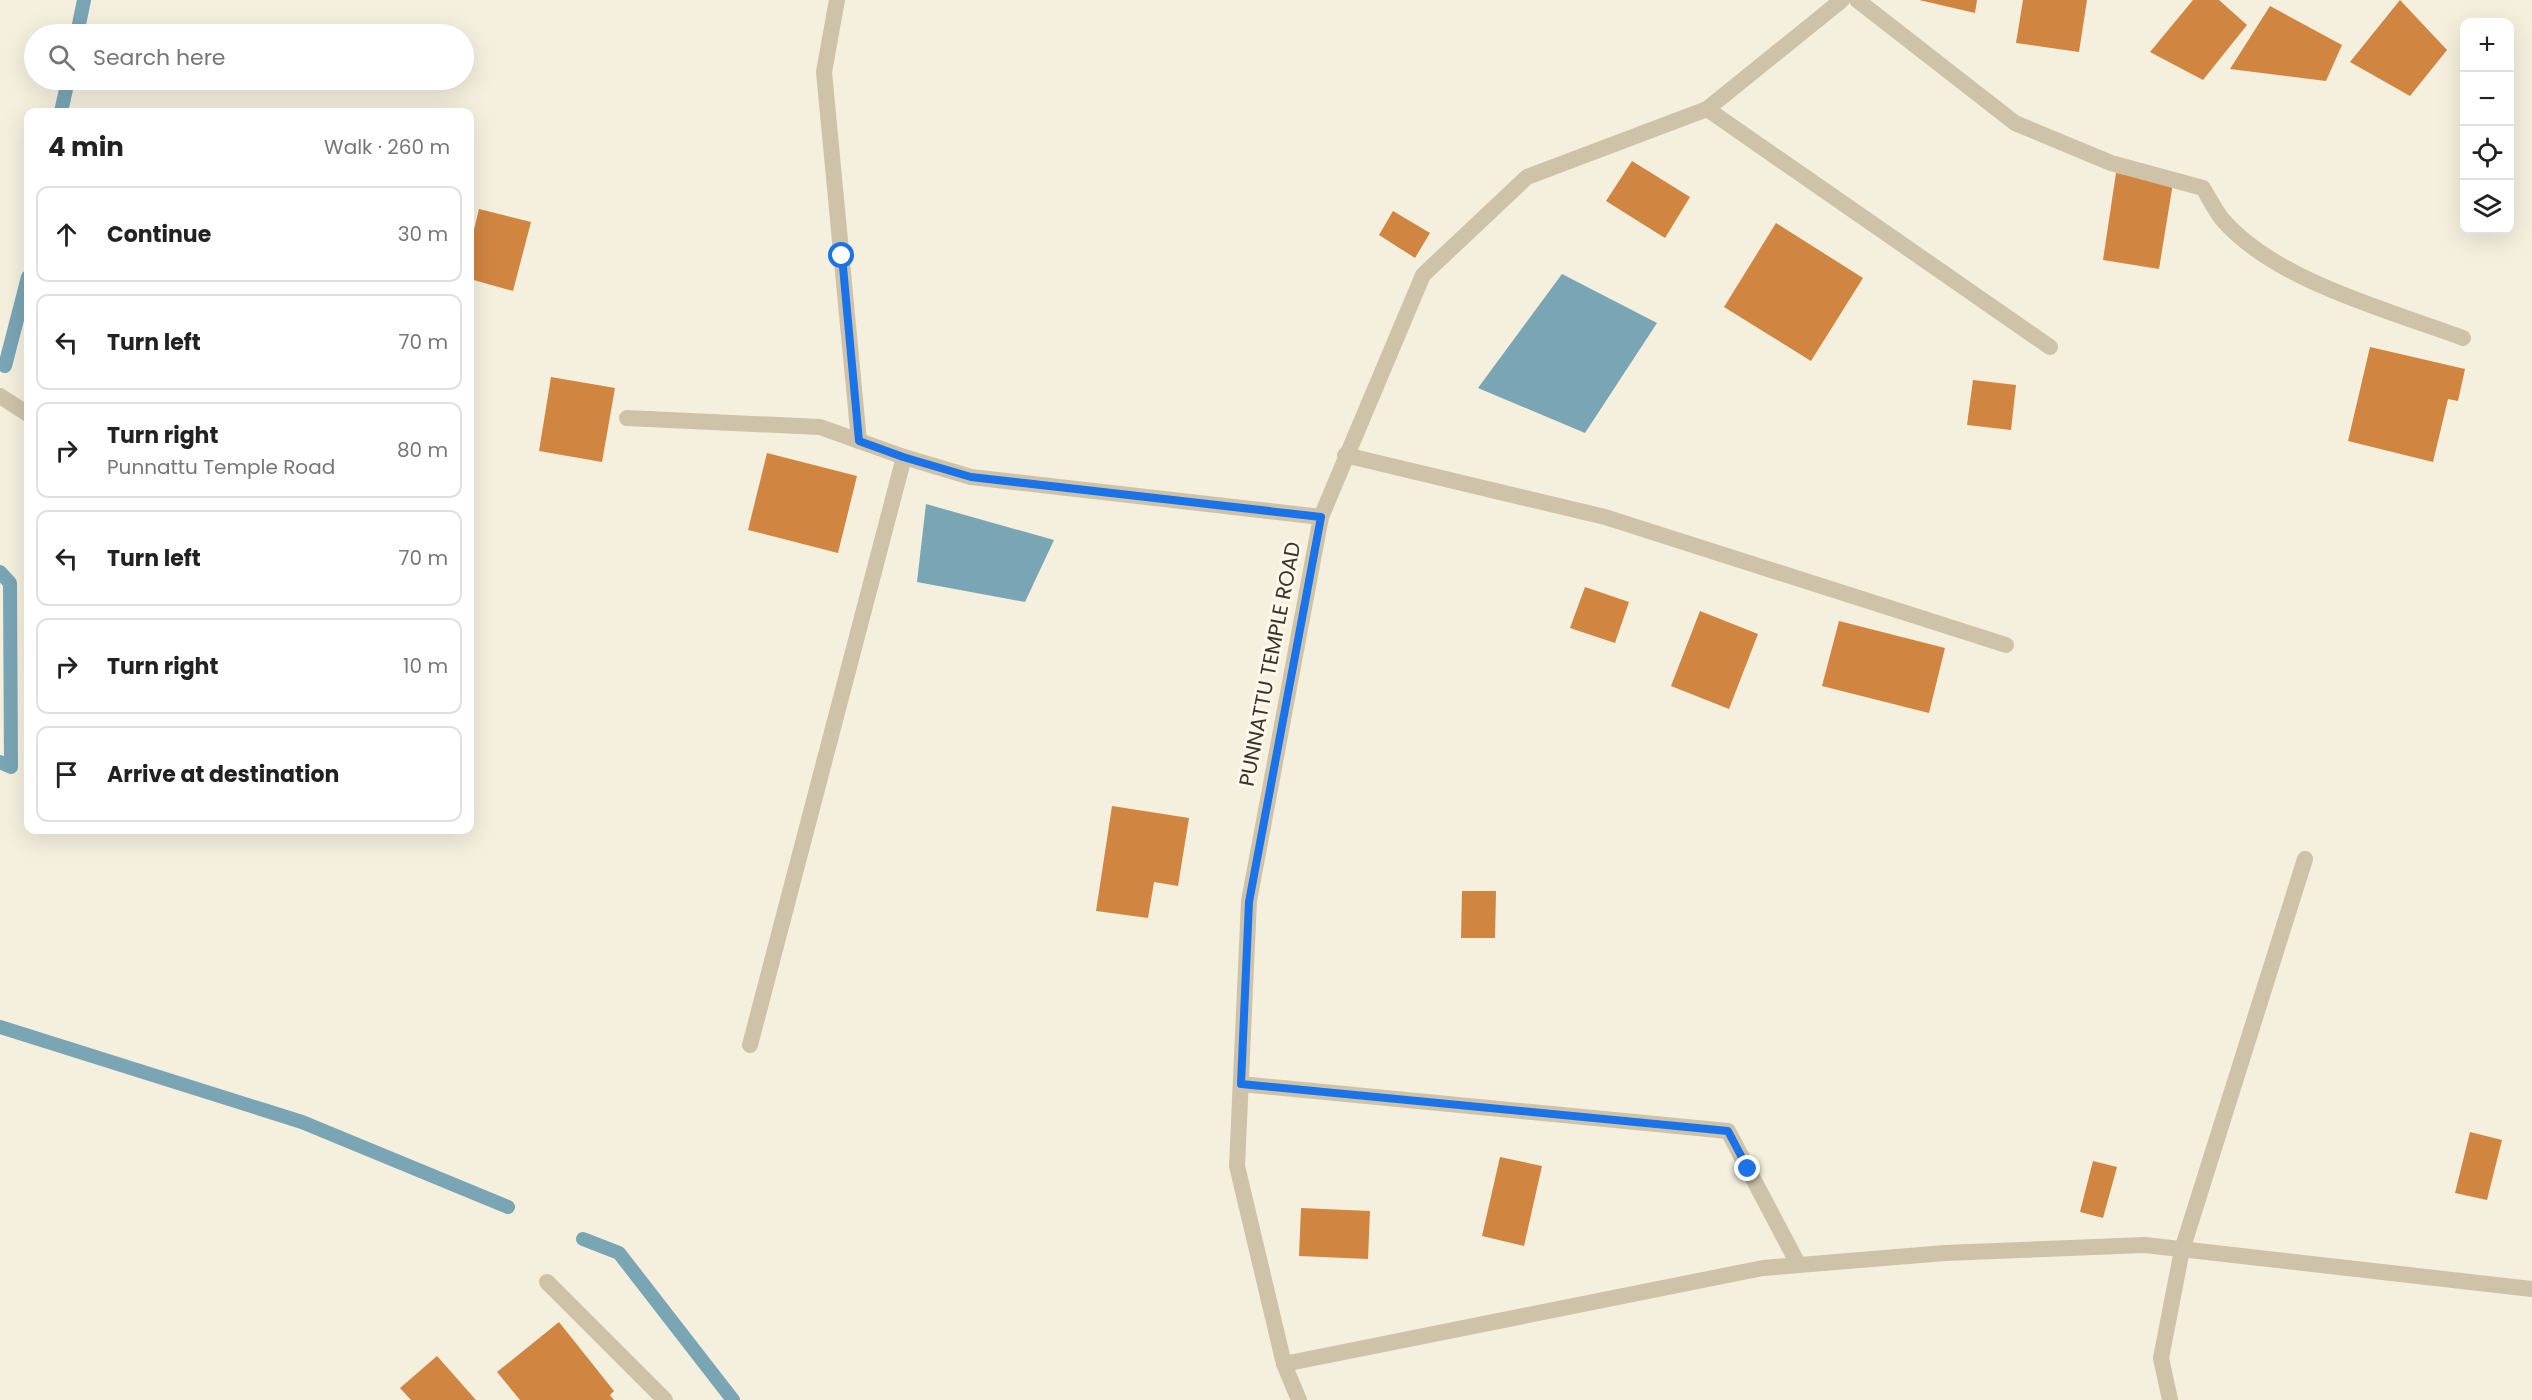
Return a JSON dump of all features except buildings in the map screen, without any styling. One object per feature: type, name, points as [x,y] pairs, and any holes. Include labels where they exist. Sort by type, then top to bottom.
[{"type":"street","points":[[837,0],[824,72],[859,441]]},
{"type":"street","name":"PUNNATTU TEMPLE ROAD","points":[[1299,1400],[1284,1364],[1237,1166],[1249,902],[1321,517],[1345,455],[1423,275],[1527,177],[1707,109],[1842,0]]},
{"type":"street","points":[[1857,0],[2015,123],[2111,163],[2203,188],[2222,219],[2262,255],[2319,285],[2463,338]]},
{"type":"street","points":[[1707,109],[2050,348]]},
{"type":"street","points":[[0,396],[24,411]]},
{"type":"street","points":[[627,418],[820,427],[903,457],[971,477],[1321,517]]},
{"type":"street","points":[[1345,455],[1605,517],[2006,645]]},
{"type":"street","points":[[750,1045],[903,457]]},
{"type":"street","points":[[2170,1400],[2161,1358],[2182,1250],[2305,859]]},
{"type":"street","points":[[1241,1084],[1728,1131],[1798,1264]]},
{"type":"street","points":[[1284,1364],[1763,1268],[1945,1253],[2145,1245],[2532,1288]]},
{"type":"street","points":[[547,1282],[665,1400]]},
{"type":"water","points":[[1562,274],[1657,323],[1585,433],[1478,388]]},
{"type":"water","points":[[926,504],[1054,540],[1025,602],[917,582]]},
{"type":"waterway","points":[[79,24],[84,0]]},
{"type":"waterway","points":[[62,108],[66,90]]},
{"type":"waterway","points":[[5,366],[24,292]]},
{"type":"waterway","points":[[0,572],[10,583],[11,767],[0,762]]},
{"type":"waterway","points":[[0,1027],[302,1122],[508,1207]]},
{"type":"waterway","points":[[583,1239],[619,1253],[733,1400]]},
{"type":"route","points":[[842,256],[859,441],[971,477],[1321,517],[1249,902],[1241,1084],[1728,1131],[1748,1169]]}]
